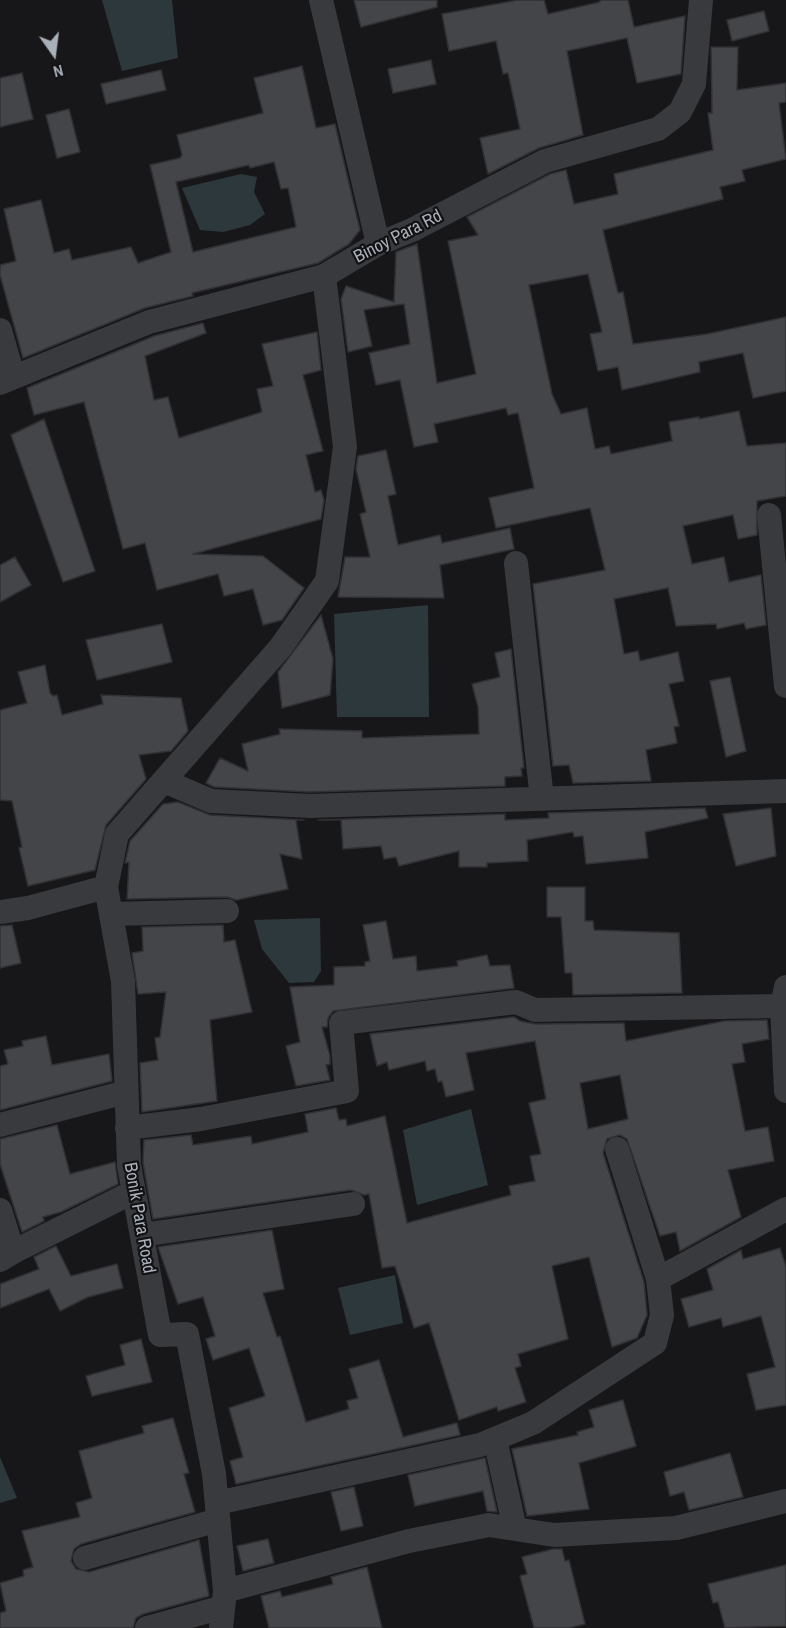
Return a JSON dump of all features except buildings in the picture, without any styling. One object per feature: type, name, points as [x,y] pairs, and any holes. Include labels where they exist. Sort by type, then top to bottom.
[{"type":"street","points":[[321,0],[378,244]]},
{"type":"street","name":"Binoy Para Rd","points":[[7,379],[149,322],[324,276],[378,244],[412,230],[545,161],[658,129],[680,112],[694,84],[701,0]]},
{"type":"street","points":[[0,912],[28,908],[106,887],[117,834],[280,648],[327,581],[345,447],[324,276]]},
{"type":"street","points":[[0,330],[7,379]]},
{"type":"street","points":[[769,514],[786,686]]},
{"type":"street","points":[[516,563],[542,800]]},
{"type":"street","points":[[164,781],[211,801],[310,807],[786,791]]},
{"type":"street","name":"Bonik Para Road","points":[[106,887],[123,981],[127,1128],[133,1192],[160,1335],[187,1334],[214,1474],[223,1608]]},
{"type":"street","points":[[111,914],[227,911]]},
{"type":"street","points":[[127,1128],[201,1119],[346,1091],[341,1023],[516,1002],[535,1010],[784,997],[786,1091]]},
{"type":"street","points":[[0,1125],[126,1092]]},
{"type":"street","points":[[86,1558],[218,1511],[480,1445],[533,1423],[655,1343],[662,1315],[658,1279],[617,1149]]},
{"type":"street","points":[[0,1210],[7,1256],[133,1192]]},
{"type":"street","points":[[142,1235],[354,1204]]},
{"type":"street","points":[[658,1279],[786,1209]]},
{"type":"street","points":[[495,1438],[515,1529]]},
{"type":"street","points":[[147,1628],[223,1608],[409,1541],[489,1525],[554,1535],[676,1528],[786,1501]]},
{"type":"shaded area","points":[[102,0],[172,0],[178,58],[122,71]]},
{"type":"shaded area","points":[[241,174],[257,177],[254,192],[265,214],[250,225],[223,232],[200,230],[182,188]]},
{"type":"shaded area","points":[[428,605],[429,717],[337,717],[334,614]]},
{"type":"shaded area","points":[[320,918],[321,971],[314,982],[289,983],[262,949],[254,920]]},
{"type":"shaded area","points":[[471,1109],[488,1185],[417,1205],[403,1130]]},
{"type":"shaded area","points":[[395,1275],[403,1323],[350,1335],[338,1288]]},
{"type":"shaded area","points":[[0,1457],[17,1498],[0,1503]]}]
